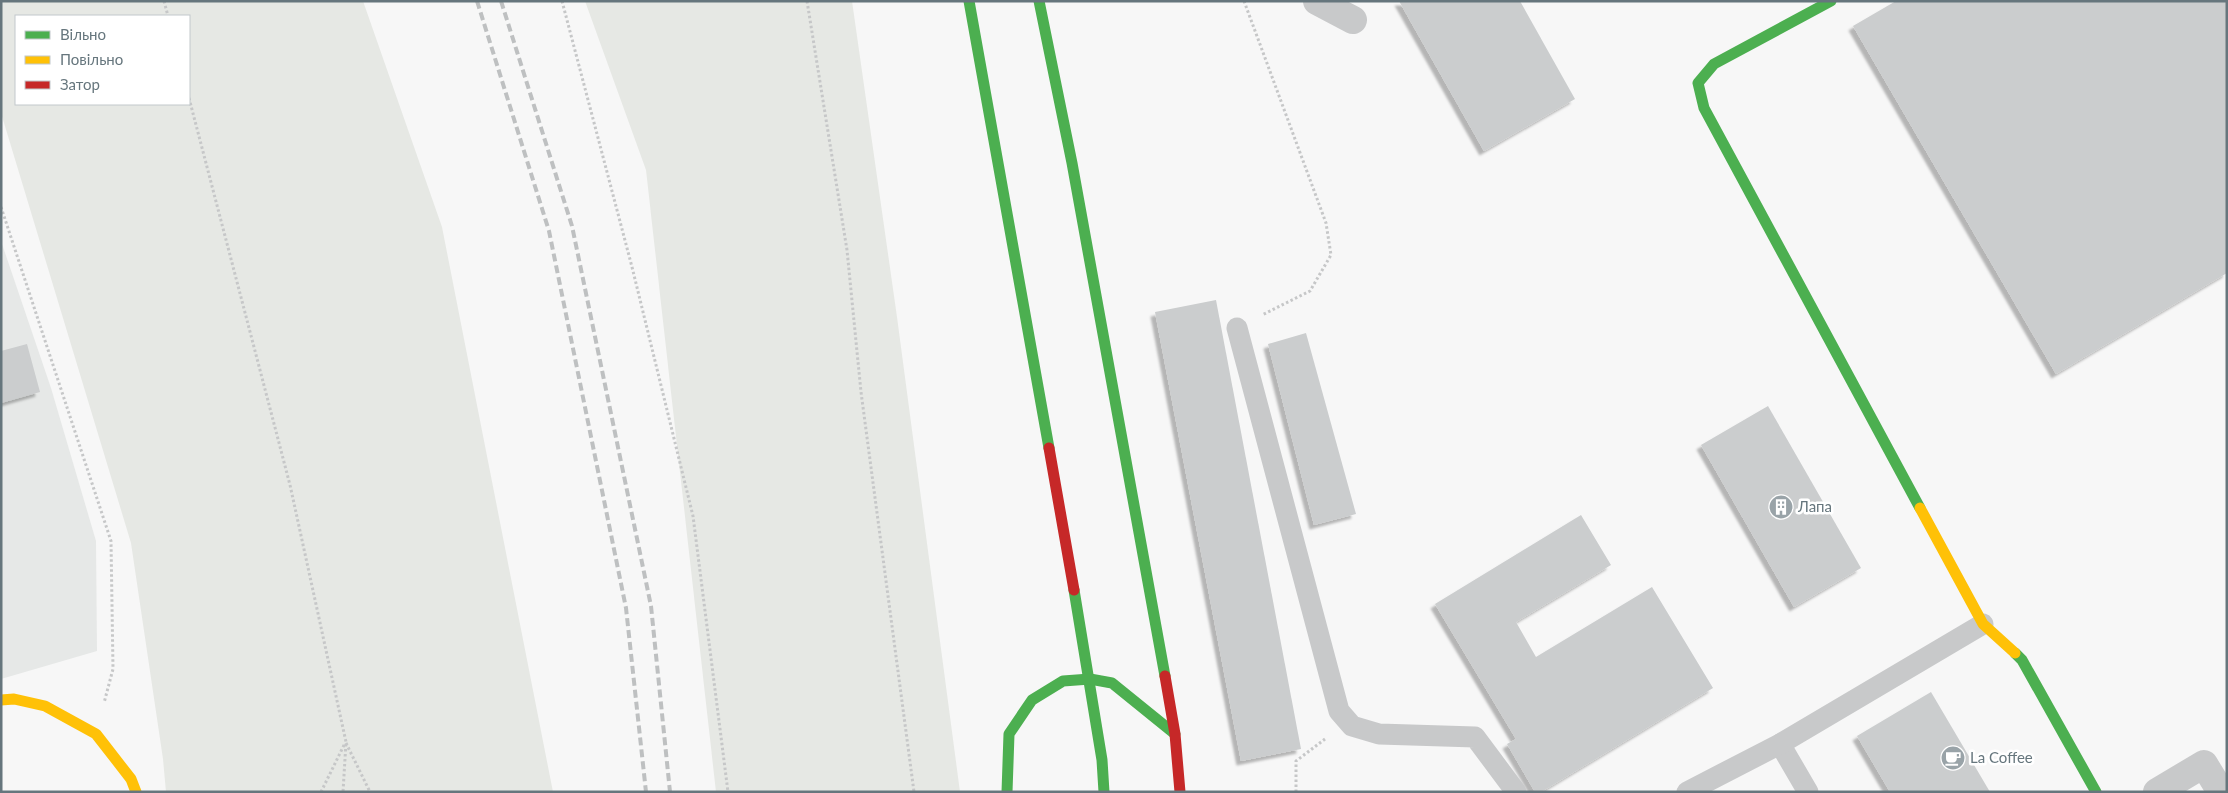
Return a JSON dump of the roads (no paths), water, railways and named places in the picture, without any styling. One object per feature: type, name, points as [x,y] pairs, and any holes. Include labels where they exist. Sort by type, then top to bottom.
[{"type":"main road","points":[[969,1],[1090,679],[1102,760],[1104,792]]},
{"type":"main road","points":[[1039,1],[1072,163],[1175,734],[1180,792]]},
{"type":"main road","points":[[1831,1],[1714,64],[1698,83],[1704,108],[1983,624],[2022,660],[2096,792]]},
{"type":"main road","points":[[1007,792],[1009,734],[1032,700],[1063,680],[1090,679],[1112,683],[1175,734]]},
{"type":"main road","points":[[1,700],[14,699],[45,706],[96,734],[131,780],[136,792]]},
{"type":"street","points":[[1317,1],[1352,20]]},
{"type":"street","points":[[2157,792],[2204,764],[2221,792]]},
{"type":"lane","points":[[1237,328],[1339,711],[1352,726],[1379,734],[1475,737],[1516,792]]},
{"type":"lane","points":[[1687,792],[1780,744],[1983,624]]},
{"type":"lane","points":[[1780,744],[1808,792]]},
{"type":"railway","points":[[477,1],[549,231],[626,608],[646,792]]},
{"type":"railway","points":[[501,1],[572,226],[651,606],[670,792]]},
{"type":"place","name":"Лапа","points":[[1781,507]]},
{"type":"place","name":"La Coffee","points":[[1953,758]]}]
